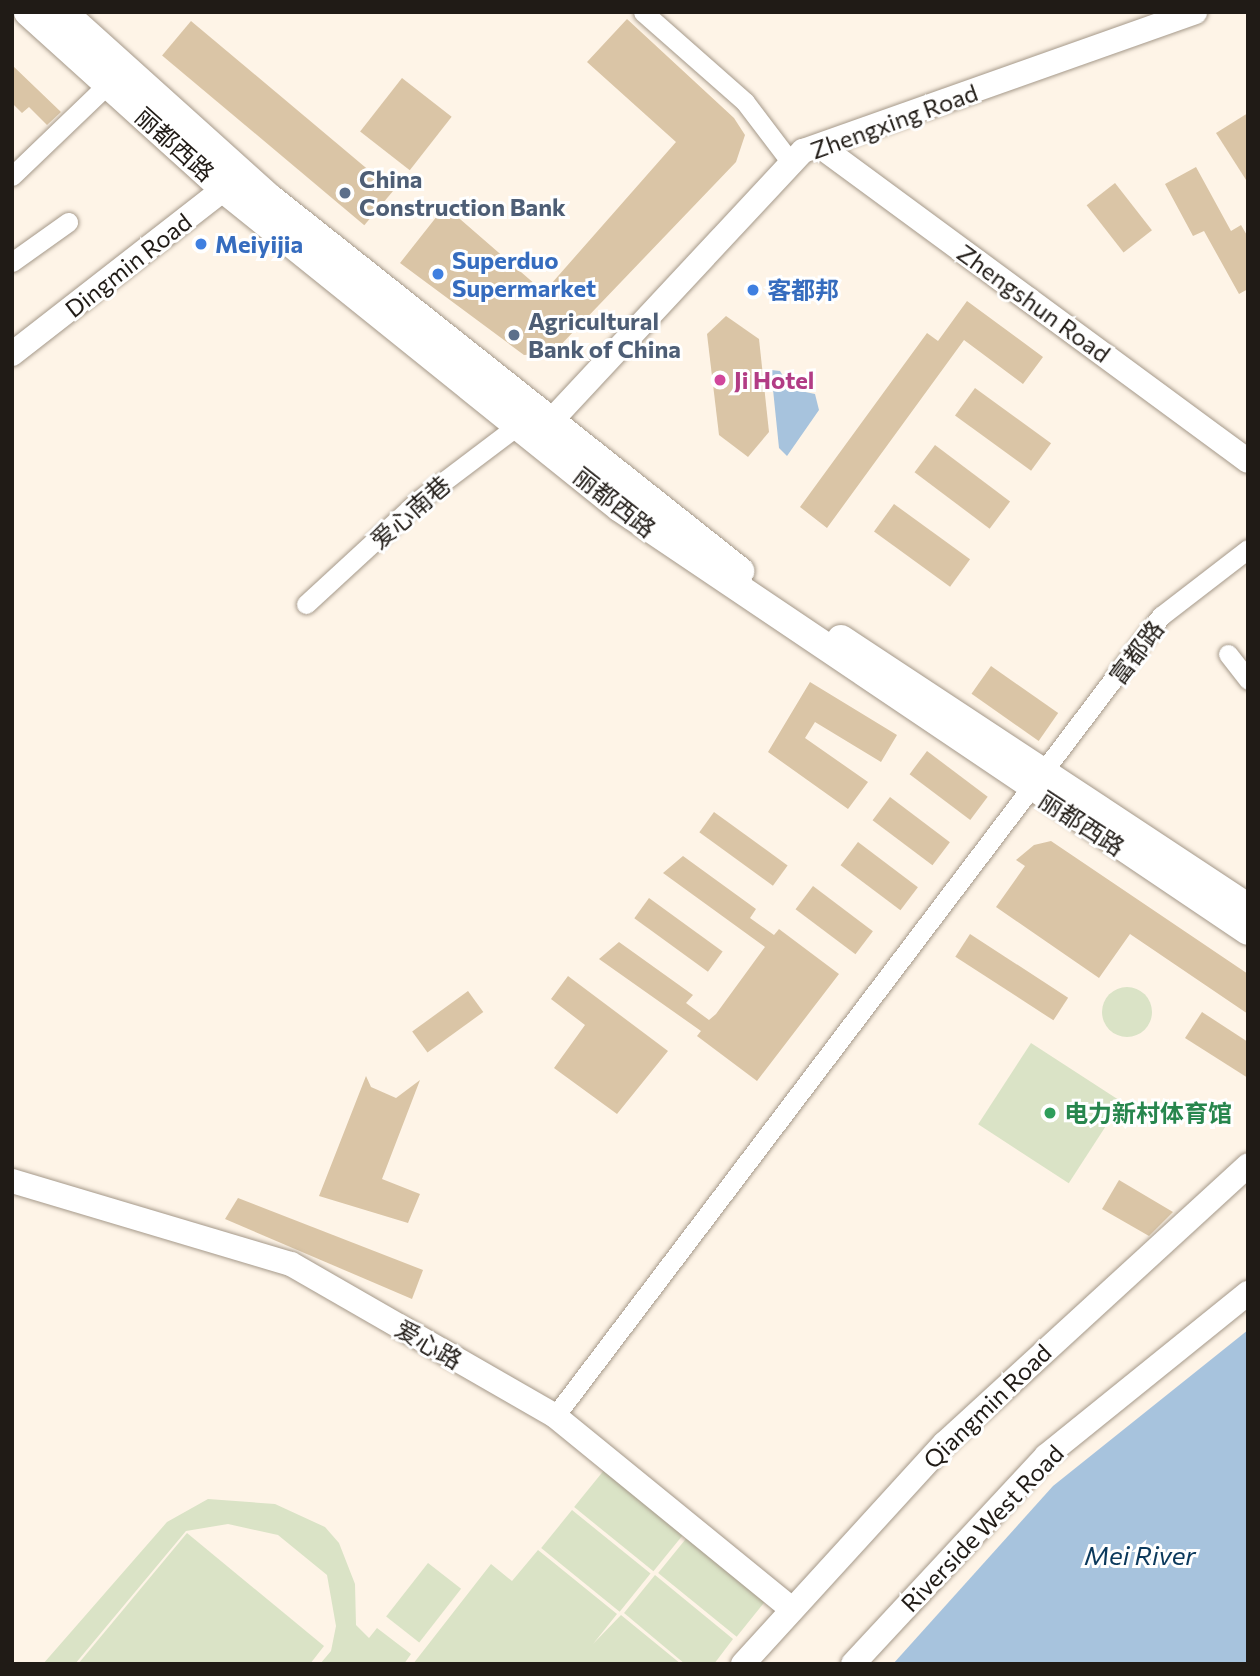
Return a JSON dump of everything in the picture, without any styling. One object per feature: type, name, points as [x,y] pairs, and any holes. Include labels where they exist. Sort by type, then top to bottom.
[{"type":"main road","name":"丽都西路","points":[[28,12],[108,84],[234,182],[534,429],[1248,931]]},
{"type":"main road","name":"丽都西路","points":[[63,12],[234,182]]},
{"type":"main road","name":"丽都西路","points":[[1039,783],[1248,907]]},
{"type":"street","points":[[643,12],[745,102],[792,164]]},
{"type":"street","name":"Zhengxing Road","points":[[534,429],[803,152],[1195,12]]},
{"type":"street","points":[[12,176],[108,84]]},
{"type":"street","name":"Zhengshun Road","points":[[820,146],[1248,460]]},
{"type":"street","name":"Dingmin Road","points":[[12,354],[234,182]]},
{"type":"street","points":[[12,262],[68,222]]},
{"type":"street","name":"爱心南巷","points":[[306,604],[419,500],[534,429]]},
{"type":"street","name":"富都路","points":[[555,1416],[1039,783],[1161,616],[1248,549]]},
{"type":"street","points":[[1228,654],[1248,680]]},
{"type":"street","name":"Qiangmin Road","points":[[743,1664],[945,1443],[1248,1165]]},
{"type":"street","name":"爱心路","points":[[12,1181],[291,1264],[555,1416],[792,1609]]},
{"type":"street","name":"Riverside West Road","points":[[853,1664],[1046,1456],[1248,1293]]},
{"type":"green space","points":[[1127,987],[1145,994],[1152,1012],[1145,1030],[1127,1037],[1109,1030],[1102,1012],[1109,994]]},
{"type":"green space","name":"电力新村体育馆","points":[[1031,1043],[1122,1102],[1069,1183],[978,1124]]},
{"type":"green space","points":[[605,1469],[684,1533],[653,1571],[574,1507]]},
{"type":"green space","points":[[208,1499],[275,1504],[325,1527],[339,1543],[355,1584],[356,1625],[369,1638],[377,1628],[411,1654],[404,1664],[320,1664],[331,1651],[336,1626],[327,1575],[278,1535],[228,1524],[186,1531],[75,1664],[43,1664],[167,1522]]},
{"type":"green space","points":[[572,1510],[650,1574],[620,1612],[541,1548]]},
{"type":"green space","points":[[187,1533],[324,1646],[310,1664],[78,1664]]},
{"type":"green space","points":[[689,1535],[767,1599],[737,1637],[658,1573]]},
{"type":"green space","points":[[538,1550],[617,1614],[593,1644],[621,1615],[681,1664],[413,1664],[491,1564],[512,1581]]},
{"type":"green space","points":[[428,1563],[461,1589],[419,1642],[386,1617]]},
{"type":"green space","points":[[655,1575],[733,1639],[714,1664],[685,1664],[624,1613]]},
{"type":"water","points":[[771,370],[780,371],[791,389],[815,394],[819,410],[787,456],[779,448]]},
{"type":"water","name":"Mei River","points":[[1248,1330],[1248,1664],[893,1664],[1053,1486]]},
{"type":"building","points":[[627,19],[734,118],[745,135],[736,162],[553,353],[524,355],[400,263],[445,206],[544,292],[676,142],[587,62]]},
{"type":"building","points":[[191,21],[393,191],[364,225],[162,55]]},
{"type":"building","points":[[12,65],[61,112],[47,125],[29,107],[22,113],[12,103]]},
{"type":"building","points":[[402,78],[452,117],[410,170],[360,132]]},
{"type":"building","points":[[1248,113],[1248,183],[1216,133]]},
{"type":"building","points":[[1196,167],[1231,231],[1241,225],[1248,237],[1248,289],[1239,294],[1204,231],[1193,236],[1165,184]]},
{"type":"building","points":[[1115,183],[1152,230],[1124,252],[1087,205]]},
{"type":"building","points":[[967,301],[1043,357],[1023,384],[964,340],[827,528],[800,507],[927,333],[938,341]]},
{"type":"building","points":[[726,316],[759,339],[769,432],[748,457],[719,435],[707,334]]},
{"type":"building","points":[[975,388],[1051,443],[1031,471],[955,416]]},
{"type":"building","points":[[935,445],[1010,502],[990,529],[915,472]]},
{"type":"building","points":[[894,504],[970,559],[950,587],[874,532]]},
{"type":"building","points":[[991,666],[1058,713],[1039,741],[971,694]]},
{"type":"building","points":[[810,682],[897,735],[881,762],[815,722],[805,738],[868,782],[848,809],[768,752]]},
{"type":"building","points":[[927,751],[988,797],[970,820],[910,774]]},
{"type":"building","points":[[890,797],[950,842],[932,865],[873,820]]},
{"type":"building","points":[[714,812],[788,865],[773,886],[699,832]]},
{"type":"building","points":[[1051,841],[1248,974],[1248,1014],[1130,934],[1099,978],[996,907],[1025,866],[1016,860],[1034,845]]},
{"type":"building","points":[[858,842],[918,887],[900,910],[841,865]]},
{"type":"building","points":[[683,856],[756,909],[750,918],[774,935],[779,929],[839,974],[757,1081],[697,1036],[701,1031],[599,959],[619,942],[693,995],[686,1003],[709,1020],[716,1014],[765,947],[663,873]]},
{"type":"building","points":[[813,886],[873,931],[855,954],[796,909]]},
{"type":"building","points":[[649,898],[723,951],[708,972],[634,918]]},
{"type":"building","points":[[970,934],[1068,998],[1053,1020],[955,957]]},
{"type":"building","points":[[568,976],[668,1051],[617,1114],[554,1068],[585,1025],[551,999]]},
{"type":"building","points":[[468,991],[483,1012],[427,1053],[412,1032]]},
{"type":"building","points":[[1202,1012],[1248,1042],[1248,1078],[1185,1038]]},
{"type":"building","points":[[366,1076],[371,1087],[396,1098],[420,1080],[382,1179],[420,1194],[408,1223],[319,1196]]},
{"type":"building","points":[[1119,1180],[1173,1212],[1149,1236],[1102,1209]]},
{"type":"building","points":[[238,1198],[423,1270],[412,1299],[225,1219]]},
{"type":"place","name":"China Construction Bank","points":[[345,193]]},
{"type":"place","name":"Meiyijia","points":[[201,244]]},
{"type":"place","name":"Superduo Supermarket","points":[[438,274]]},
{"type":"place","name":"客都邦","points":[[753,290]]},
{"type":"place","name":"Agricultural Bank of China","points":[[514,335]]},
{"type":"place","name":"Ji Hotel","points":[[720,380]]},
{"type":"place","name":"电力新村体育馆","points":[[1050,1113]]}]
